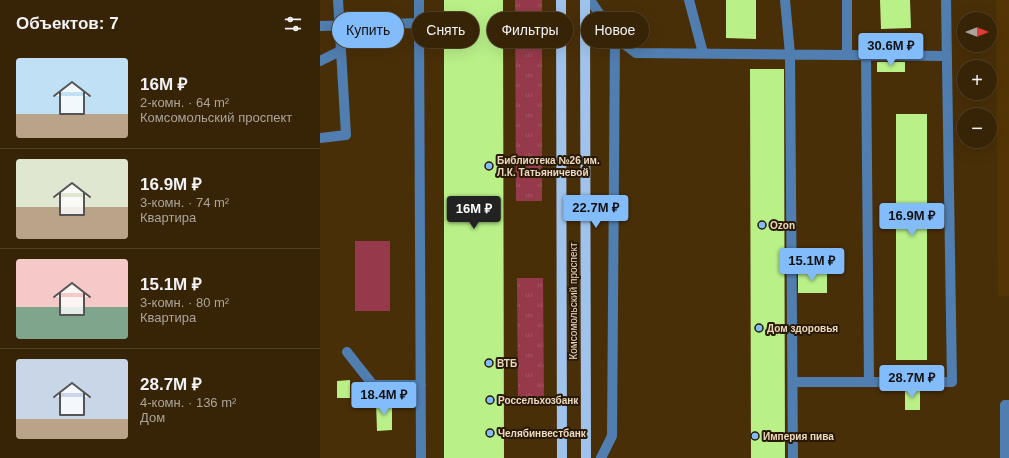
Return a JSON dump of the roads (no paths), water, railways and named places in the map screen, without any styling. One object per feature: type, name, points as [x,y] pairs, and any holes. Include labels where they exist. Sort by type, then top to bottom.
[{"type":"main road","name":"Комсомольский проспект","points":[[561,0],[562,458]]},
{"type":"main road","name":"Комсомольский проспект","points":[[585,0],[586,458]]},
{"type":"lane","points":[[338,0],[338,12]]},
{"type":"lane","points":[[419,0],[419,12]]},
{"type":"lane","points":[[590,0],[598,12]]},
{"type":"lane","points":[[689,0],[703,53]]},
{"type":"lane","points":[[785,0],[790,54],[793,458]]},
{"type":"lane","points":[[847,0],[847,54]]},
{"type":"lane","points":[[793,382],[952,382],[946,0]]},
{"type":"lane","points":[[320,26],[332,25]]},
{"type":"lane","points":[[320,138],[346,135],[340,48]]},
{"type":"lane","points":[[419,48],[421,458]]},
{"type":"lane","points":[[601,458],[612,436],[615,48]]},
{"type":"lane","points":[[630,48],[636,53],[947,56]]},
{"type":"lane","points":[[320,61],[340,52]]},
{"type":"lane","points":[[866,55],[869,382]]},
{"type":"lane","points":[[347,352],[373,385],[421,385]]},
{"type":"lane","points":[[1005,458],[1005,405],[1009,405]]},
{"type":"place","name":"Библиотека №26 им. Л.К. Татьяничевой","points":[[489,166]]},
{"type":"place","name":"Ozon","points":[[762,225]]},
{"type":"place","name":"Дом здоровья","points":[[759,328]]},
{"type":"place","name":"ВТБ","points":[[489,363]]},
{"type":"place","name":"Россельхозбанк","points":[[490,400]]},
{"type":"place","name":"Челябинвестбанк","points":[[490,433]]},
{"type":"place","name":"Империя пива","points":[[755,436]]}]
